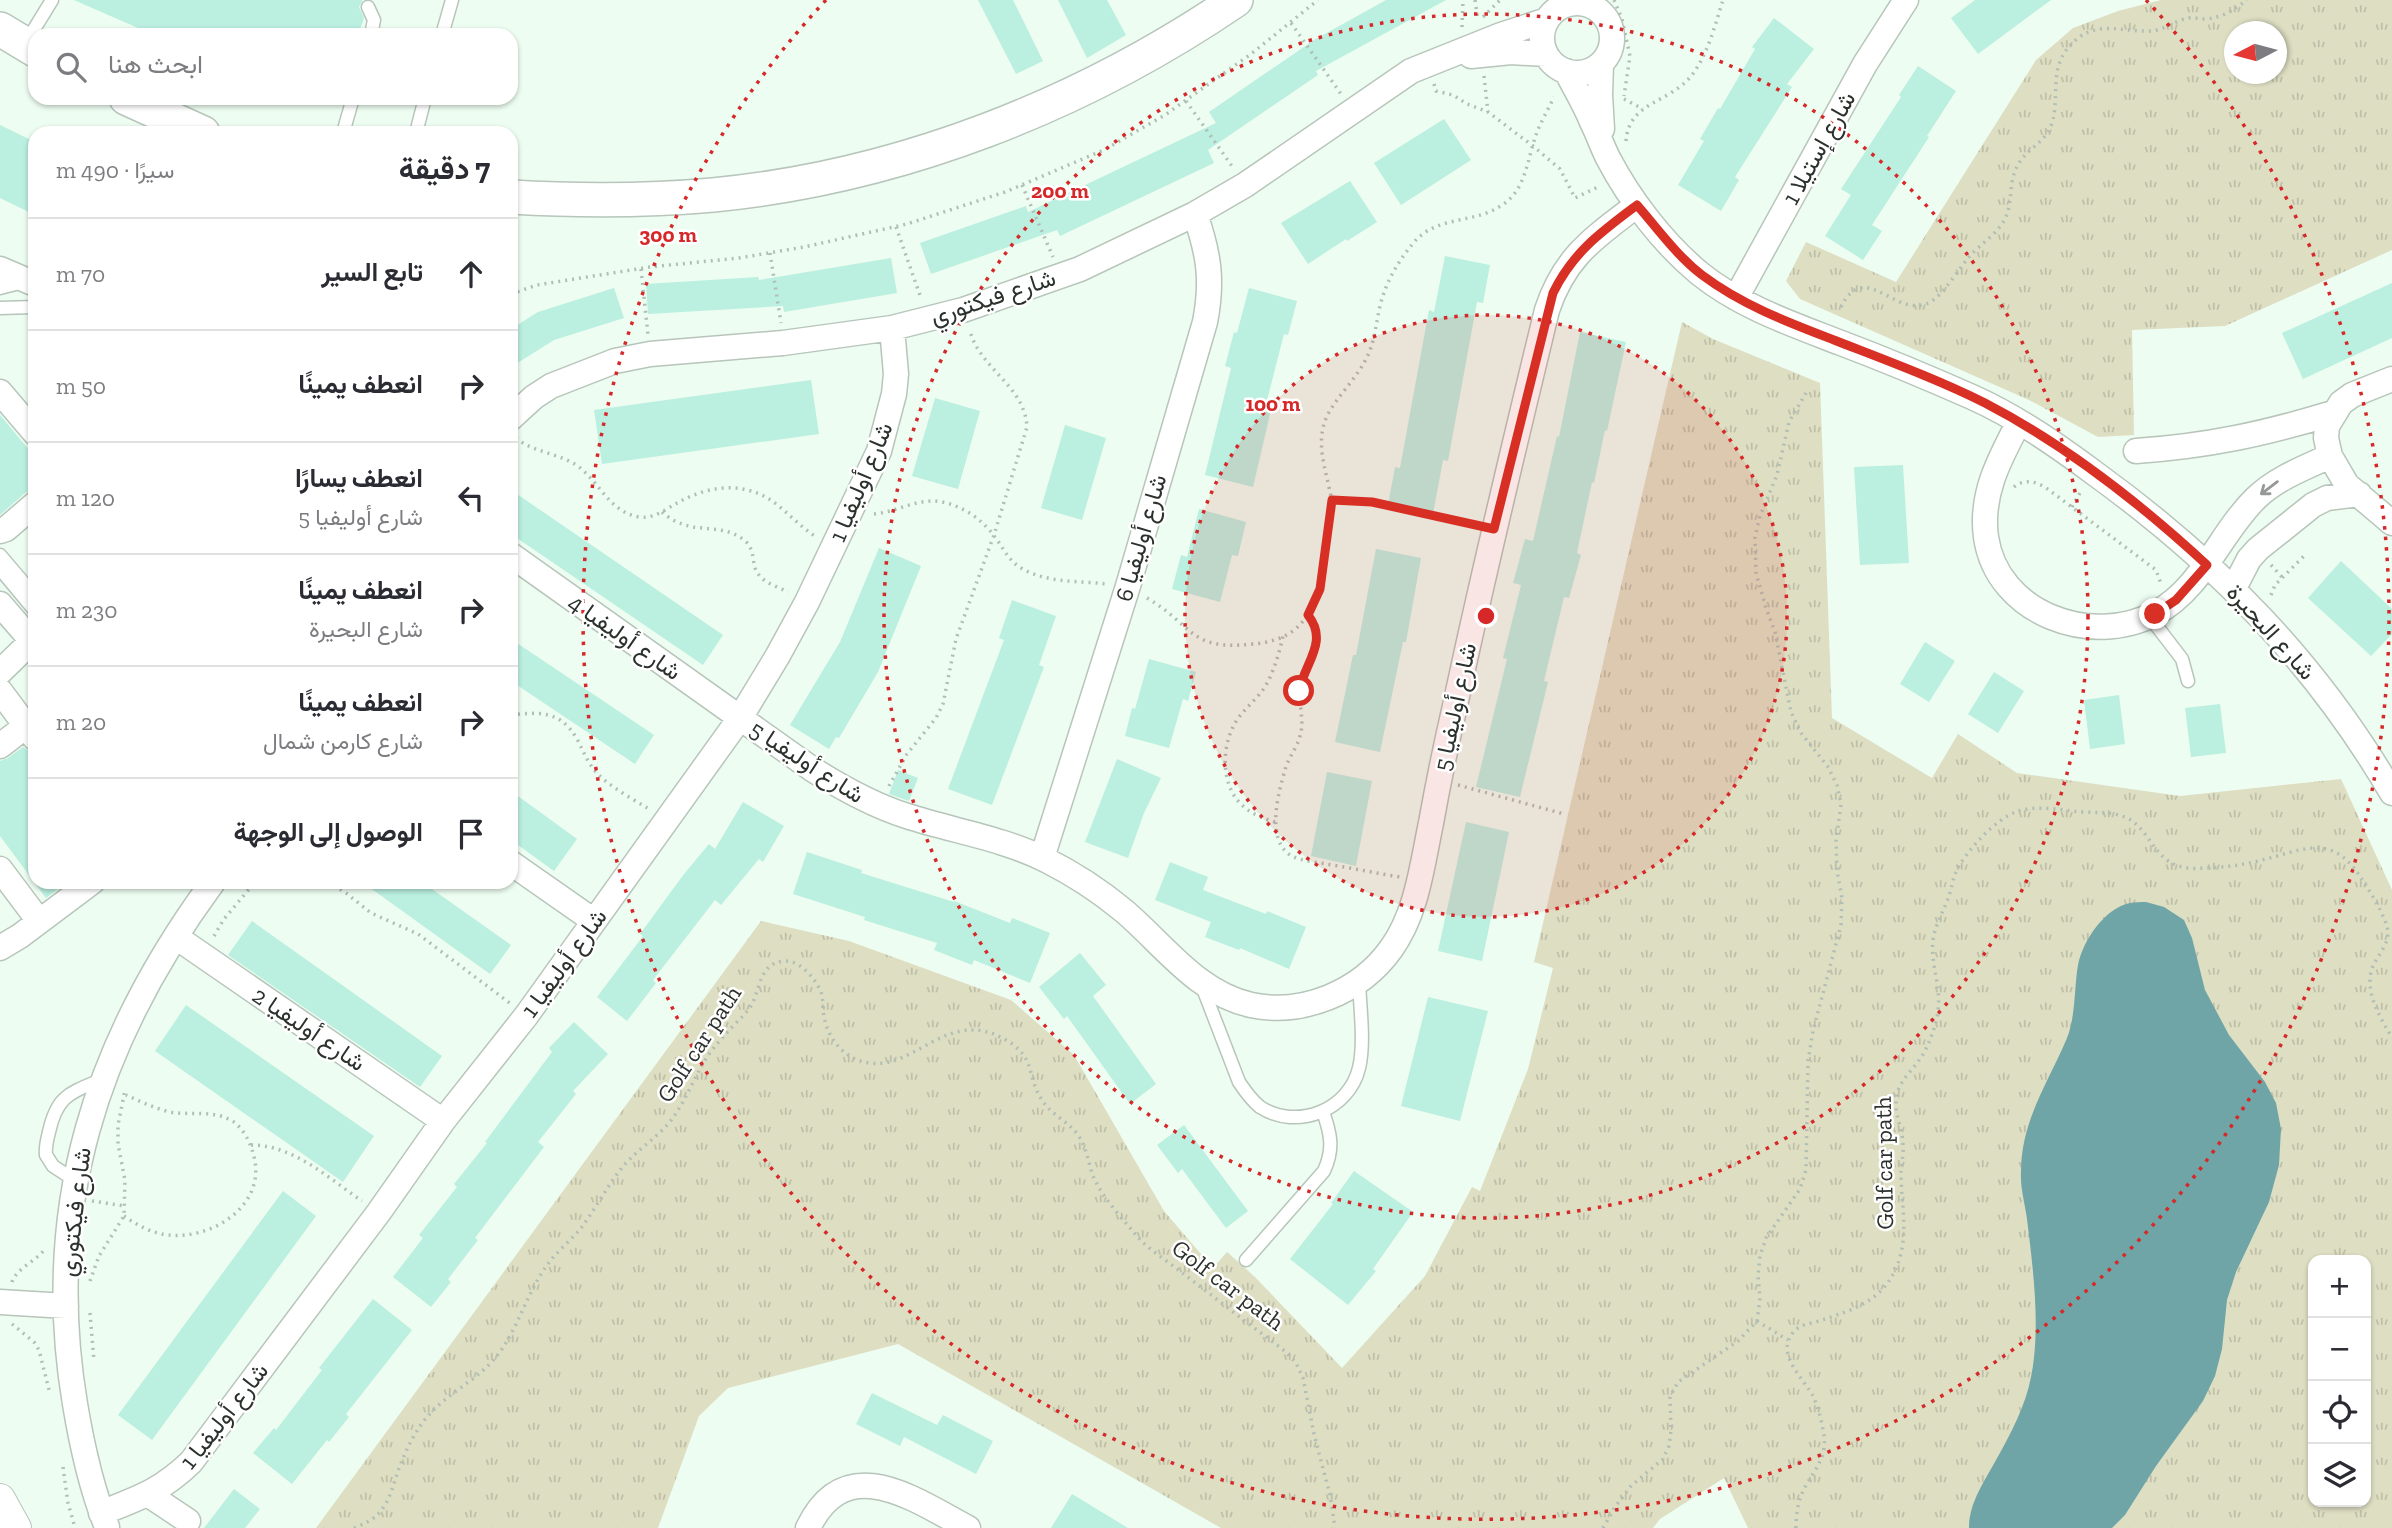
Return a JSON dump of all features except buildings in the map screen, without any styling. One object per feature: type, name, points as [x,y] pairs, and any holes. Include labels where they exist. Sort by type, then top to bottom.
[{"type":"main road","points":[[518,197],[629,200],[714,195],[799,182],[882,164],[964,139],[1044,107],[1120,71],[1193,29],[1236,0]]},
{"type":"main road","points":[[141,105],[186,126]]},
{"type":"street","name":"شارع إستيلا 1","points":[[1736,298],[1865,65],[1906,0]]},
{"type":"street","points":[[1576,3],[1602,3],[1611,29],[1612,42],[1601,64],[1590,71],[1578,73],[1566,71],[1551,62],[1542,43],[1543,31],[1560,8],[1576,3]]},
{"type":"street","name":"شارع فيكتوري","points":[[518,418],[534,397],[572,376],[615,361],[650,354],[783,343],[892,328],[963,310],[1080,269],[1195,214],[1245,185],[1395,80],[1432,61],[1560,8]]},
{"type":"street","name":"شارع فيكتوري","points":[[1432,61],[1511,52],[1546,54]]},
{"type":"street","name":"شارع البحيرة","points":[[1601,64],[1600,106],[1613,167]]},
{"type":"street","name":"شارع البحيرة","points":[[1566,71],[1613,167],[1637,205],[1699,273],[1763,312],[1910,369],[1984,402],[2068,454],[2132,500],[2234,588],[2285,643],[2331,700],[2392,793]]},
{"type":"street","name":"شارع أوليفيا 5","points":[[740,718],[812,769],[845,790],[878,806],[978,835],[1042,858],[1099,891],[1200,982],[1234,999],[1251,1005],[1280,1008],[1335,996],[1359,982],[1377,966],[1392,947],[1404,927],[1419,880],[1494,529],[1553,293],[1571,261],[1583,247],[1637,205]]},
{"type":"street","name":"شارع أوليفيا 6","points":[[1042,858],[1128,586],[1209,303],[1209,264],[1195,214]]},
{"type":"street","points":[[0,270],[28,281]]},
{"type":"street","name":"شارع أوليفيا 1","points":[[104,1520],[164,1486],[191,1462],[379,1212],[443,1121],[526,1016],[740,718],[807,602],[878,450],[891,414],[896,374],[892,328]]},
{"type":"street","points":[[2392,379],[2352,395],[2341,404],[2333,413],[2326,438],[2330,456],[2347,485],[2392,523]]},
{"type":"street","points":[[0,392],[28,425]]},
{"type":"street","points":[[2136,451],[2228,441],[2275,431],[2333,413]]},
{"type":"street","points":[[2019,422],[1996,465],[1991,482],[1986,511],[1986,536],[1991,559],[2002,579],[2018,597],[2047,615],[2080,625],[2105,627],[2131,623],[2176,600],[2207,565],[2257,497],[2290,474],[2330,456]]},
{"type":"street","points":[[2234,588],[2249,559],[2258,549],[2313,505],[2327,498],[2359,494]]},
{"type":"street","points":[[0,531],[28,511]]},
{"type":"street","name":"شارع أوليفيا 4","points":[[518,560],[740,718]]},
{"type":"street","points":[[0,604],[28,635]]},
{"type":"street","points":[[0,672],[28,645]]},
{"type":"street","points":[[0,746],[21,715]]},
{"type":"street","points":[[518,868],[594,921]]},
{"type":"street","points":[[0,869],[39,921]]},
{"type":"street","points":[[0,948],[82,889]]},
{"type":"street","name":"شارع فيكتوري","points":[[104,1520],[83,1452],[70,1371],[77,1298],[72,1198],[83,1143],[106,1071],[133,1009],[208,889]]},
{"type":"street","name":"شارع أوليفيا 2","points":[[176,937],[443,1121]]},
{"type":"street","points":[[4,1299],[77,1298]]},
{"type":"street","points":[[808,1528],[825,1502],[838,1493],[867,1485],[883,1486],[897,1491],[968,1528]]},
{"type":"street","points":[[149,1495],[188,1521]]},
{"type":"street","points":[[0,1499],[16,1528]]},
{"type":"lane","points":[[30,28],[52,0]]},
{"type":"lane","points":[[444,28],[452,0]]},
{"type":"lane","points":[[368,7],[374,20],[372,28]]},
{"type":"lane","points":[[345,126],[351,105]]},
{"type":"lane","points":[[418,126],[423,105]]},
{"type":"lane","points":[[0,288],[28,283]]},
{"type":"lane","points":[[0,308],[28,307]]},
{"type":"lane","points":[[0,555],[28,588]]},
{"type":"lane","points":[[0,569],[28,603]]},
{"type":"lane","points":[[2155,613],[2182,659],[2188,681]]},
{"type":"lane","name":"شارع أوليفيا 5","points":[[1200,982],[1239,1083],[1248,1096],[1275,1114],[1292,1117],[1323,1112]]},
{"type":"lane","points":[[1246,1260],[1324,1171],[1330,1158],[1330,1129],[1323,1112],[1347,1094],[1360,1067],[1359,982]]},
{"type":"lane","points":[[76,1181],[53,1166],[46,1155],[53,1113],[70,1094],[106,1071]]},
{"type":"path","points":[[518,292],[537,285],[770,253],[896,226],[1022,185],[1104,150],[1186,101],[1318,0]]},
{"type":"path","points":[[1460,31],[1463,0]]},
{"type":"path","points":[[1432,61],[1436,91],[1453,95],[1488,112],[1560,169],[1575,198],[1613,167],[1630,170],[1625,150],[1624,128],[1643,109],[1673,93],[1694,72],[1704,54],[1723,0]]},
{"type":"path","points":[[1841,307],[1847,294],[1858,287],[1872,287],[1899,303],[1913,307],[1927,304],[1939,295],[1971,255],[2002,225],[2008,212],[2013,176],[2025,156],[2042,141],[2052,122],[2056,76],[2062,58],[2077,39],[2093,30],[2110,28],[2150,31],[2189,18],[2219,17],[2235,10],[2247,0]]},
{"type":"path","points":[[1602,3],[1622,19],[1630,55],[1622,108]]},
{"type":"path","points":[[1291,23],[1353,110]]},
{"type":"path","points":[[851,508],[871,514],[930,501],[943,502],[969,512],[994,535],[1006,554],[1024,570],[1052,578],[1128,586],[1165,608],[1193,635],[1205,642],[1233,646],[1264,643],[1291,632],[1308,615],[1320,589],[1332,500],[1322,462],[1323,430],[1328,414],[1367,357],[1391,275],[1400,260],[1430,229],[1442,223],[1481,215],[1504,204],[1521,184],[1536,133],[1566,71]]},
{"type":"path","points":[[1624,99],[1643,109]]},
{"type":"path","points":[[1186,101],[1245,185]]},
{"type":"path","points":[[1022,185],[1061,275]]},
{"type":"path","points":[[896,226],[929,319]]},
{"type":"path","points":[[770,253],[783,343]]},
{"type":"path","points":[[641,269],[650,354]]},
{"type":"path","points":[[878,806],[897,769],[936,718],[943,704],[956,639],[994,535],[1025,437],[1027,417],[1020,400],[976,349],[963,310]]},
{"type":"path","points":[[1603,1528],[1632,1486],[1663,1459],[1670,1446],[1670,1398],[1678,1382],[1738,1341],[1757,1321],[1760,1256],[1766,1238],[1801,1189],[1806,1170],[1808,1062],[1813,1031],[1841,925],[1842,898],[1837,871],[1836,841],[1841,804],[1837,785],[1828,767],[1801,733],[1791,712],[1775,632],[1756,573],[1755,537],[1760,516],[1777,475],[1789,422],[1806,393]]},
{"type":"path","points":[[518,434],[528,446],[578,467],[622,511],[646,517],[708,489],[739,488],[755,492],[774,502],[832,549]]},
{"type":"path","points":[[1991,482],[2009,491],[2022,482],[2034,482],[2045,487],[2156,570],[2161,582],[2159,593],[2154,600],[2155,613]]},
{"type":"path","points":[[1332,500],[1372,502],[1494,529]]},
{"type":"path","points":[[662,512],[680,525],[724,531],[743,539],[753,553],[754,565],[760,577],[807,602]]},
{"type":"path","points":[[1308,615],[1317,631],[1318,640],[1302,678],[1299,703],[1303,725],[1285,769],[1275,822],[1275,831],[1282,848],[1297,859],[1419,880]]},
{"type":"path","points":[[1275,822],[1252,813],[1235,798],[1227,776],[1226,756],[1231,730],[1268,682],[1279,656],[1283,636]]},
{"type":"path","points":[[518,715],[542,713],[556,717],[568,725],[598,775],[667,821]]},
{"type":"path","points":[[1439,780],[1564,814]]},
{"type":"path","name":"Golf car path","points":[[1788,1340],[1797,1328],[1871,1301],[1883,1289],[1899,1260],[1904,1226],[1901,1175],[1904,1146],[1896,1094],[1905,1076],[1922,1057],[1935,1026],[1940,990],[1933,959],[1936,927],[1962,861],[1997,822],[2014,813],[2035,808],[2115,814],[2138,826],[2171,863],[2191,869],[2242,865],[2305,848],[2333,851],[2346,858],[2390,930],[2372,968],[2370,984],[2373,1000],[2392,1038]]},
{"type":"path","points":[[207,959],[213,938],[224,919],[249,889]]},
{"type":"path","points":[[339,889],[371,913],[418,934],[526,1016]]},
{"type":"path","name":"Golf car path","points":[[354,1528],[371,1521],[383,1510],[410,1442],[428,1416],[450,1395],[477,1379],[501,1351],[550,1261],[579,1230],[622,1167],[670,1122],[708,1056],[753,1002],[758,983],[767,968],[783,961],[800,965],[812,977],[821,993],[825,1023],[834,1042],[849,1056],[869,1063],[890,1062],[927,1042],[968,1030],[986,1031],[1004,1038],[1019,1049],[1030,1063],[1040,1098],[1079,1137],[1102,1193],[1139,1239],[1285,1350],[1296,1363],[1303,1378],[1335,1528]]},
{"type":"path","points":[[94,1368],[92,1325],[77,1298],[124,1216],[125,1180],[118,1144],[118,1125],[126,1095],[119,1071],[106,1071]]},
{"type":"path","points":[[124,1216],[144,1228],[166,1235],[197,1234],[225,1223],[241,1208],[252,1190],[256,1162],[244,1133],[235,1123],[223,1116],[166,1111],[126,1095]]},
{"type":"path","points":[[251,1145],[266,1145],[292,1154],[379,1212]]},
{"type":"path","points":[[4,1299],[14,1328],[30,1339],[39,1350],[50,1395]]},
{"type":"path","points":[[1757,1321],[1788,1340],[1788,1354],[1818,1409],[1825,1434],[1821,1463],[1803,1489],[1799,1501],[1796,1528]]},
{"type":"path","points":[[62,1458],[68,1503],[75,1528]]},
{"type":"green space","points":[[2161,0],[2392,0],[2392,250],[2225,326],[2132,330],[2134,435],[2098,437],[2029,400],[1800,299],[1786,281],[1806,242],[1896,282],[2036,60],[2073,28],[2118,11]]},
{"type":"green space","points":[[1682,322],[1713,339],[1820,383],[1832,718],[1932,778],[1958,734],[2017,773],[2180,796],[2341,779],[2392,890],[2392,1528],[1748,1528],[1724,1478],[1660,1519],[1653,1528],[1221,1528],[898,1344],[728,1388],[699,1416],[658,1528],[316,1528],[761,921],[849,941],[1011,1000],[1074,1055],[1164,1211],[1213,1268],[1227,1252],[1255,1277],[1342,1368],[1425,1276],[1472,1187],[1480,1191],[1528,1069],[1553,968],[1534,962]]},
{"type":"water","points":[[2146,902],[2164,907],[2184,920],[2192,938],[2205,990],[2229,1035],[2265,1082],[2276,1103],[2281,1129],[2279,1165],[2269,1202],[2236,1272],[2227,1300],[2222,1349],[2215,1376],[2203,1401],[2125,1515],[2112,1528],[1969,1528],[1978,1493],[2021,1409],[2029,1388],[2034,1358],[2034,1278],[2021,1178],[2026,1136],[2037,1103],[2070,1029],[2078,965],[2085,945],[2096,926],[2112,911],[2130,903]]},
{"type":"route","points":[[1299,691],[1318,640],[1314,622],[1308,615],[1320,589],[1332,500],[1361,500],[1494,529],[1553,293],[1561,276],[1583,247],[1637,205],[1699,273],[1736,298],[1763,312],[1910,369],[1984,402],[2044,438],[2132,500],[2207,565],[2176,600],[2155,614]]}]
